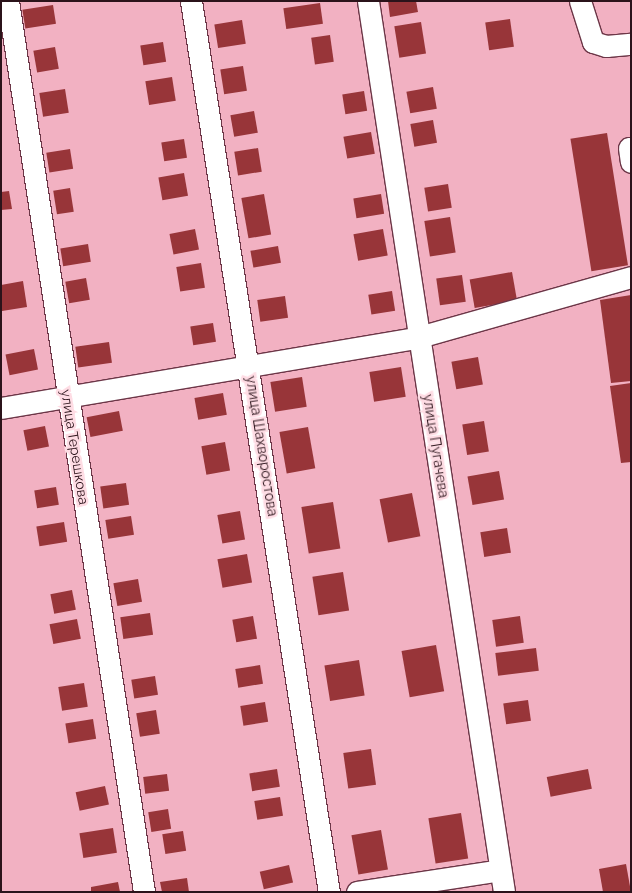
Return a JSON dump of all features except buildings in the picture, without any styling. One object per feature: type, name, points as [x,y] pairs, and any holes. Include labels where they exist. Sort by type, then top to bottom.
[{"type":"street","name":"улица Терешкова","points":[[8,1],[67,398],[144,892]]},
{"type":"street","name":"улица Шахворостова","points":[[191,1],[250,366],[329,892]]},
{"type":"street","name":"улица Пугачева","points":[[368,1],[504,892]]},
{"type":"street","points":[[580,1],[593,42],[631,44]]},
{"type":"street","points":[[1,408],[419,337],[631,277]]},
{"type":"street","points":[[357,892],[500,870]]}]
